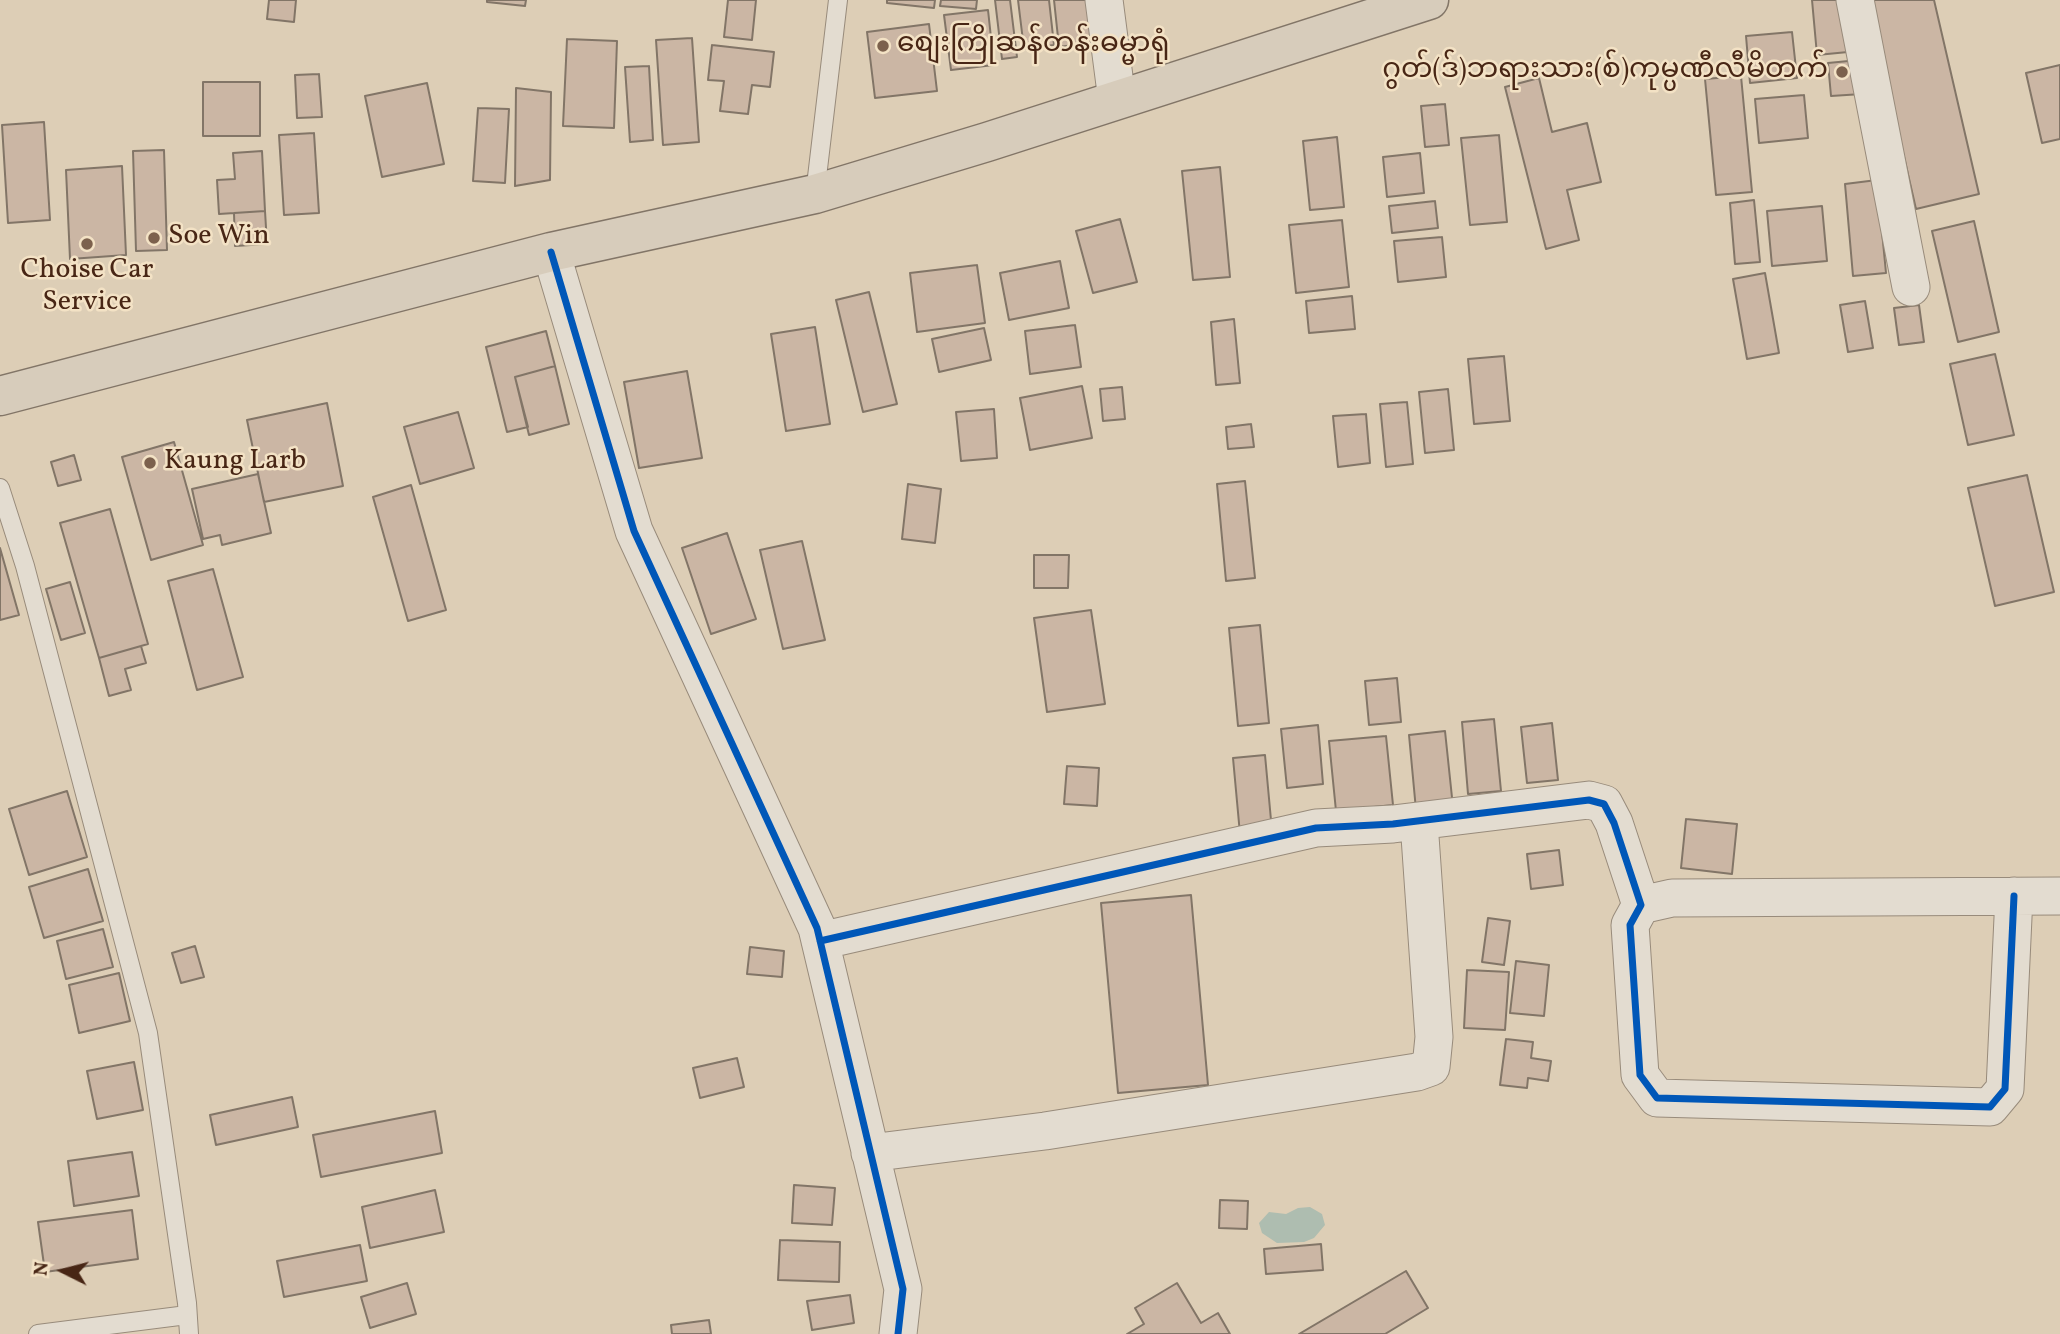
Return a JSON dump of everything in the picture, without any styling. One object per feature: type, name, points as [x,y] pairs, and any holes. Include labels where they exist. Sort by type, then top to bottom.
[{"type":"highway","points":[[0,397],[551,252],[815,194],[1117,100],[1377,9],[1429,0]]},
{"type":"street","points":[[1104,0],[1117,100]]},
{"type":"street","points":[[1855,0],[1911,287]]},
{"type":"street","points":[[551,252],[634,531],[817,928],[903,1289],[898,1334]]},
{"type":"street","points":[[820,941],[1316,828],[1419,821],[1589,800],[1604,804],[1614,823],[1641,905],[1630,925],[1640,1075],[1657,1098],[1990,1107],[2005,1089],[2014,896]]},
{"type":"street","points":[[870,1153],[1045,1131],[1417,1072],[1431,1067],[1434,1037],[1419,821]]},
{"type":"street","points":[[1641,905],[1672,898],[2060,896]]},
{"type":"lane","points":[[815,194],[838,0]]},
{"type":"lane","points":[[0,488],[25,566],[148,1033],[189,1334]]},
{"type":"lane","points":[[38,1334],[187,1315]]},
{"type":"shaded area","points":[[1310,1207],[1322,1214],[1325,1225],[1314,1238],[1304,1242],[1277,1243],[1262,1233],[1259,1223],[1269,1212],[1286,1214],[1298,1208]]},
{"type":"building","points":[[269,0],[296,0],[294,22],[267,19]]},
{"type":"building","points":[[487,0],[526,0],[525,6]]},
{"type":"building","points":[[728,0],[756,0],[752,40],[724,37]]},
{"type":"building","points":[[887,0],[935,0],[934,8],[887,3]]},
{"type":"building","points":[[941,0],[977,0],[976,9],[940,6]]},
{"type":"building","points":[[995,0],[1010,0],[1017,57],[1002,59]]},
{"type":"building","points":[[1018,0],[1049,0],[1054,45],[1024,49]]},
{"type":"building","points":[[1054,0],[1091,0],[1096,42],[1059,47]]},
{"type":"building","points":[[1812,0],[1843,0],[1848,52],[1817,55]]},
{"type":"building","points":[[1868,0],[1934,0],[1979,194],[1916,209]]},
{"type":"building","points":[[988,10],[994,65],[951,70],[944,15]]},
{"type":"building","points":[[929,24],[937,91],[875,98],[867,32]]},
{"type":"building","points":[[1792,32],[1797,78],[1750,83],[1746,36]]},
{"type":"building","points":[[692,38],[699,142],[663,145],[656,40]]},
{"type":"building","points":[[567,39],[617,41],[614,128],[563,126]]},
{"type":"building","points":[[712,45],[774,52],[770,87],[752,85],[748,114],[720,111],[724,81],[708,80]]},
{"type":"building","points":[[1859,60],[1862,94],[1831,96],[1828,63]]},
{"type":"building","points":[[2060,65],[2060,139],[2042,143],[2026,73]]},
{"type":"building","points":[[649,66],[653,140],[630,142],[625,67]]},
{"type":"building","points":[[319,74],[322,117],[297,118],[295,75]]},
{"type":"building","points":[[1741,76],[1752,192],[1716,195],[1705,79]]},
{"type":"building","points":[[1539,78],[1552,132],[1587,123],[1601,182],[1567,190],[1579,240],[1546,249],[1505,87]]},
{"type":"building","points":[[203,82],[260,82],[260,136],[203,136]]},
{"type":"building","points":[[427,83],[444,164],[382,177],[365,96]]},
{"type":"building","points":[[516,88],[551,92],[550,180],[515,186]]},
{"type":"building","points":[[1804,95],[1808,138],[1759,143],[1755,99]]},
{"type":"building","points":[[1445,104],[1449,145],[1425,147],[1421,106]]},
{"type":"building","points":[[478,108],[509,109],[505,183],[473,181]]},
{"type":"building","points":[[44,122],[50,220],[8,223],[2,125]]},
{"type":"building","points":[[314,133],[319,213],[284,215],[279,135]]},
{"type":"building","points":[[1499,135],[1507,222],[1470,225],[1461,138]]},
{"type":"building","points":[[1337,137],[1344,207],[1310,210],[1303,141]]},
{"type":"building","points":[[164,150],[167,250],[136,251],[133,151]]},
{"type":"building","points":[[262,151],[265,211],[219,214],[217,180],[235,179],[233,153]]},
{"type":"building","points":[[1420,153],[1424,193],[1387,197],[1383,157]]},
{"type":"building","points":[[122,166],[126,255],[70,259],[66,170]]},
{"type":"building","points":[[1220,167],[1230,277],[1193,280],[1182,171]]},
{"type":"building","points":[[1877,180],[1886,273],[1853,276],[1845,184]]},
{"type":"building","points":[[1754,200],[1760,262],[1735,264],[1730,203]]},
{"type":"building","points":[[1435,201],[1438,228],[1392,233],[1389,206]]},
{"type":"building","points":[[1822,206],[1827,261],[1772,266],[1767,211]]},
{"type":"building","points":[[265,211],[267,244],[235,246],[234,213]]},
{"type":"building","points":[[1120,219],[1137,282],[1093,293],[1076,231]]},
{"type":"building","points":[[1342,220],[1349,287],[1296,293],[1289,225]]},
{"type":"building","points":[[1974,221],[1999,332],[1958,342],[1932,231]]},
{"type":"building","points":[[1442,237],[1446,277],[1398,282],[1394,241]]},
{"type":"building","points":[[1060,261],[1069,308],[1009,320],[1000,273]]},
{"type":"building","points":[[977,265],[985,323],[917,332],[910,273]]},
{"type":"building","points":[[1765,273],[1779,353],[1747,359],[1733,279]]},
{"type":"building","points":[[869,292],[897,404],[863,412],[836,300]]},
{"type":"building","points":[[1352,296],[1355,329],[1309,333],[1306,301]]},
{"type":"building","points":[[1865,301],[1873,348],[1848,352],[1840,305]]},
{"type":"building","points":[[1919,305],[1924,342],[1899,345],[1894,308]]},
{"type":"building","points":[[1234,319],[1240,383],[1216,385],[1211,322]]},
{"type":"building","points":[[1075,325],[1081,367],[1030,374],[1025,331]]},
{"type":"building","points":[[815,327],[830,424],[786,431],[771,334]]},
{"type":"building","points":[[984,328],[991,360],[939,372],[932,339]]},
{"type":"building","points":[[546,331],[555,366],[515,377],[528,427],[507,432],[486,347]]},
{"type":"building","points":[[1995,354],[2014,435],[1968,445],[1950,364]]},
{"type":"building","points":[[1504,356],[1510,421],[1474,424],[1468,359]]},
{"type":"building","points":[[555,366],[569,424],[529,435],[515,377]]},
{"type":"building","points":[[687,371],[702,458],[639,468],[624,382]]},
{"type":"building","points":[[1082,386],[1092,438],[1030,450],[1020,398]]},
{"type":"building","points":[[1122,387],[1125,419],[1103,421],[1100,389]]},
{"type":"building","points":[[1448,389],[1454,450],[1425,453],[1419,392]]},
{"type":"building","points":[[1407,402],[1413,464],[1386,467],[1380,404]]},
{"type":"building","points":[[327,403],[343,486],[264,502],[247,420]]},
{"type":"building","points":[[994,409],[997,458],[961,461],[956,412]]},
{"type":"building","points":[[458,412],[474,468],[420,484],[404,427]]},
{"type":"building","points":[[1366,414],[1370,463],[1338,467],[1333,416]]},
{"type":"building","points":[[1251,424],[1254,447],[1228,449],[1226,427]]},
{"type":"building","points":[[174,442],[203,545],[151,560],[122,457]]},
{"type":"building","points":[[74,455],[81,480],[58,486],[51,462]]},
{"type":"building","points":[[258,474],[271,533],[222,545],[220,535],[203,539],[192,489]]},
{"type":"building","points":[[2027,475],[2054,592],[1995,606],[1968,488]]},
{"type":"building","points":[[1245,481],[1255,578],[1226,581],[1217,484]]},
{"type":"building","points":[[908,484],[941,489],[935,543],[902,539]]},
{"type":"building","points":[[411,485],[446,610],[408,621],[373,497]]},
{"type":"building","points":[[110,509],[148,644],[99,658],[60,523]]},
{"type":"building","points":[[727,533],[756,619],[711,634],[682,548]]},
{"type":"building","points":[[802,541],[825,640],[783,649],[760,550]]},
{"type":"building","points":[[0,548],[19,615],[0,620]]},
{"type":"building","points":[[1034,555],[1069,555],[1068,588],[1034,588]]},
{"type":"building","points":[[213,569],[243,677],[197,690],[168,581]]},
{"type":"building","points":[[70,582],[85,633],[61,640],[46,589]]},
{"type":"building","points":[[1091,610],[1105,704],[1047,712],[1034,618]]},
{"type":"building","points":[[1260,625],[1269,723],[1238,726],[1229,628]]},
{"type":"building","points":[[141,646],[146,663],[125,669],[131,690],[109,696],[99,658]]},
{"type":"building","points":[[1397,678],[1401,722],[1369,725],[1365,681]]},
{"type":"building","points":[[1494,719],[1501,791],[1468,794],[1462,722]]},
{"type":"building","points":[[1552,723],[1558,780],[1527,783],[1521,727]]},
{"type":"building","points":[[1318,725],[1323,784],[1287,788],[1281,729]]},
{"type":"building","points":[[1445,731],[1453,807],[1416,810],[1409,735]]},
{"type":"building","points":[[1386,736],[1393,805],[1336,811],[1329,741]]},
{"type":"building","points":[[1265,755],[1272,831],[1240,834],[1233,758]]},
{"type":"building","points":[[1067,766],[1099,768],[1097,806],[1064,804]]},
{"type":"building","points":[[67,791],[87,857],[29,875],[9,809]]},
{"type":"building","points":[[1686,819],[1737,824],[1732,874],[1681,868]]},
{"type":"building","points":[[1559,850],[1563,885],[1531,889],[1527,854]]},
{"type":"building","points":[[88,869],[103,921],[44,938],[29,887]]},
{"type":"building","points":[[1191,895],[1208,1085],[1118,1093],[1101,903]]},
{"type":"building","points":[[1488,918],[1510,921],[1504,965],[1482,962]]},
{"type":"building","points":[[103,929],[113,967],[66,979],[57,941]]},
{"type":"building","points":[[195,946],[204,977],[181,983],[172,953]]},
{"type":"building","points":[[750,947],[784,951],[782,977],[747,974]]},
{"type":"building","points":[[1516,961],[1549,965],[1544,1016],[1510,1013]]},
{"type":"building","points":[[1467,970],[1509,972],[1505,1030],[1464,1028]]},
{"type":"building","points":[[119,973],[130,1021],[79,1033],[69,985]]},
{"type":"building","points":[[1506,1039],[1533,1042],[1531,1058],[1551,1061],[1548,1081],[1528,1078],[1527,1088],[1500,1085]]},
{"type":"building","points":[[737,1058],[744,1087],[700,1098],[693,1068]]},
{"type":"building","points":[[134,1062],[143,1110],[97,1119],[87,1071]]},
{"type":"building","points":[[292,1097],[298,1127],[216,1145],[210,1115]]},
{"type":"building","points":[[435,1111],[442,1153],[321,1177],[313,1135]]},
{"type":"building","points":[[132,1152],[139,1196],[74,1206],[68,1161]]},
{"type":"building","points":[[794,1185],[835,1188],[832,1225],[792,1223]]},
{"type":"building","points":[[435,1190],[444,1232],[370,1248],[362,1207]]},
{"type":"building","points":[[1220,1200],[1248,1201],[1247,1229],[1219,1228]]},
{"type":"building","points":[[132,1210],[138,1259],[45,1272],[38,1222]]},
{"type":"building","points":[[780,1240],[840,1242],[839,1282],[778,1280]]},
{"type":"building","points":[[1321,1244],[1323,1270],[1266,1274],[1264,1249]]},
{"type":"building","points":[[360,1245],[367,1281],[284,1297],[277,1261]]},
{"type":"building","points":[[1406,1271],[1428,1308],[1385,1334],[1299,1334]]},
{"type":"building","points":[[407,1283],[416,1314],[370,1328],[361,1297]]},
{"type":"building","points":[[1177,1283],[1201,1323],[1218,1313],[1230,1334],[1127,1334],[1144,1324],[1135,1308]]},
{"type":"building","points":[[850,1295],[854,1323],[812,1330],[807,1301]]},
{"type":"building","points":[[709,1320],[711,1334],[672,1334],[671,1325]]},
{"type":"cycle path","points":[[551,252],[634,531],[817,928],[903,1289],[898,1334]]},
{"type":"cycle path","points":[[820,941],[1316,828],[1393,824],[1589,800],[1604,804],[1614,823],[1641,905],[1630,925],[1640,1075],[1657,1098],[1990,1107],[2005,1089],[2014,896]]},
{"type":"place","name":"စျေးကြိုဆန်တန်းဓမ္မာရုံ","points":[[883,46]]},
{"type":"place","name":"ဂွတ်(ဒ်)ဘရားသား(စ်)ကုမ္ပဏီလီမိတက်","points":[[1842,72]]},
{"type":"place","name":"Soe Win","points":[[154,238]]},
{"type":"place","name":"Choise Car Service","points":[[87,244]]},
{"type":"place","name":"Kaung Larb","points":[[150,463]]}]
